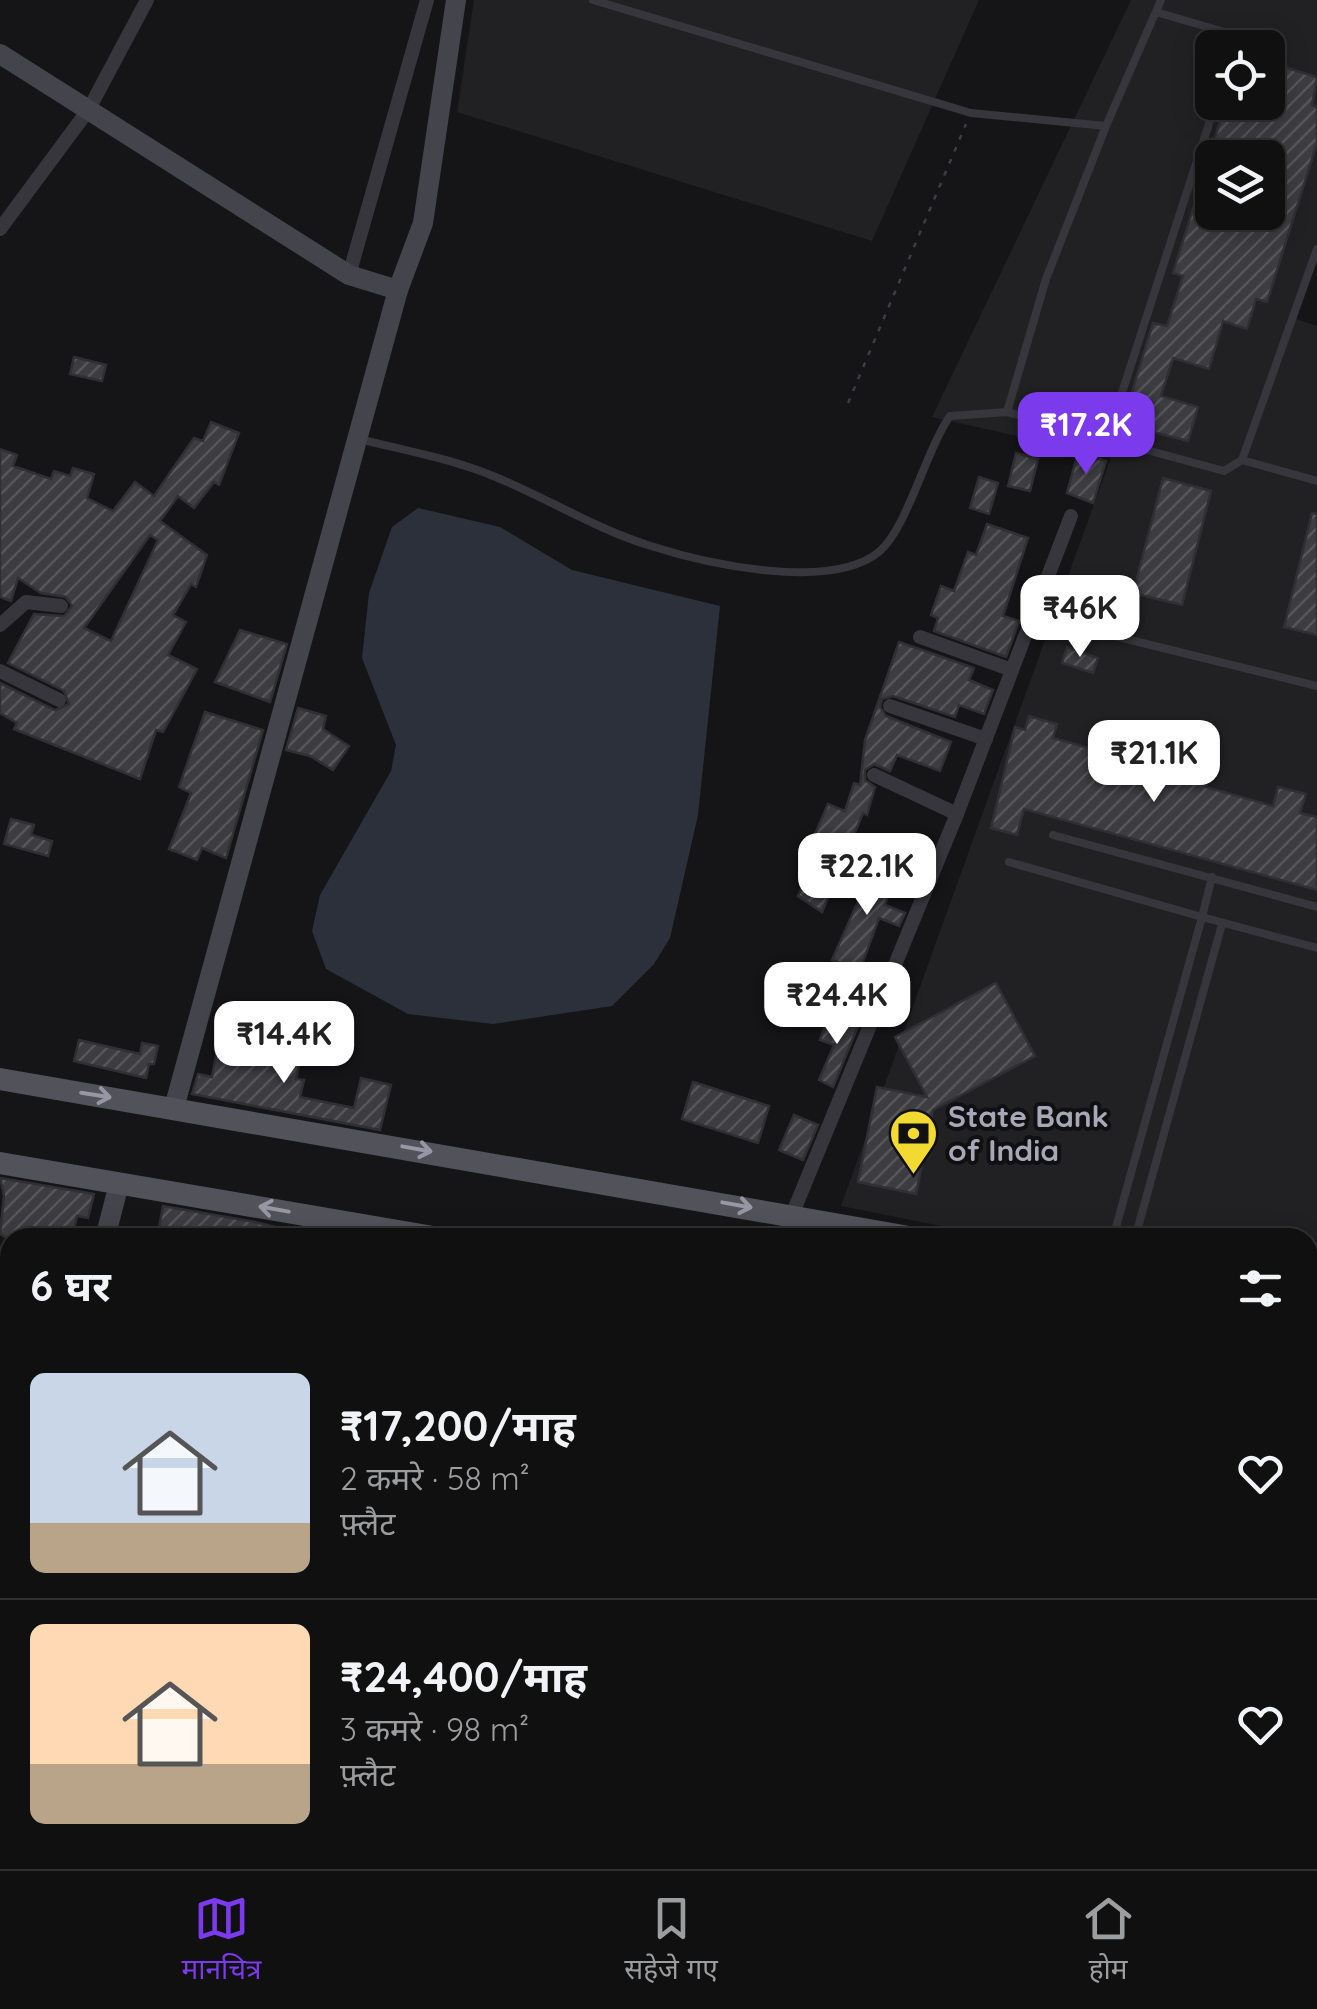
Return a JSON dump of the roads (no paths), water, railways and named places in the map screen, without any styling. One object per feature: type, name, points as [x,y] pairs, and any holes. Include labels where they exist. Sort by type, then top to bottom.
[{"type":"main road","points":[[0,1079],[862,1228]]},
{"type":"main road","points":[[0,1163],[380,1228]]},
{"type":"street","points":[[0,229],[89,109],[148,0]]},
{"type":"street","points":[[349,275],[427,0]]},
{"type":"street","points":[[174,1108],[398,290],[423,222],[456,0]]},
{"type":"street","points":[[0,54],[349,275],[398,290]]},
{"type":"street","points":[[792,1215],[957,814],[1071,516]]},
{"type":"street","points":[[0,625],[26,602],[61,606]]},
{"type":"street","points":[[920,636],[1012,670]]},
{"type":"street","points":[[0,671],[59,700]]},
{"type":"street","points":[[890,706],[986,739]]},
{"type":"street","points":[[874,775],[957,814]]},
{"type":"street","points":[[853,845],[932,876]]},
{"type":"street","points":[[108,1228],[119,1184]]},
{"type":"lane","points":[[593,0],[970,113],[1106,126]]},
{"type":"lane","points":[[1007,412],[1046,279],[1161,0]]},
{"type":"lane","points":[[1156,12],[1218,30]]},
{"type":"lane","points":[[1108,436],[1210,120]]},
{"type":"lane","points":[[358,439],[496,477],[650,546],[717,562],[810,573],[856,566],[883,549],[936,436],[950,416],[1007,412],[1108,436],[1224,471],[1242,460],[1317,250]]},
{"type":"lane","points":[[1242,460],[1317,481]]},
{"type":"lane","points":[[1106,634],[1317,686]]},
{"type":"lane","points":[[1054,835],[1317,907]]},
{"type":"lane","points":[[1009,862],[1317,948]]},
{"type":"lane","points":[[1116,1228],[1212,877]]},
{"type":"lane","points":[[1139,1228],[1222,924]]},
{"type":"place","name":"State Bank of India","points":[[913,1176]]}]
